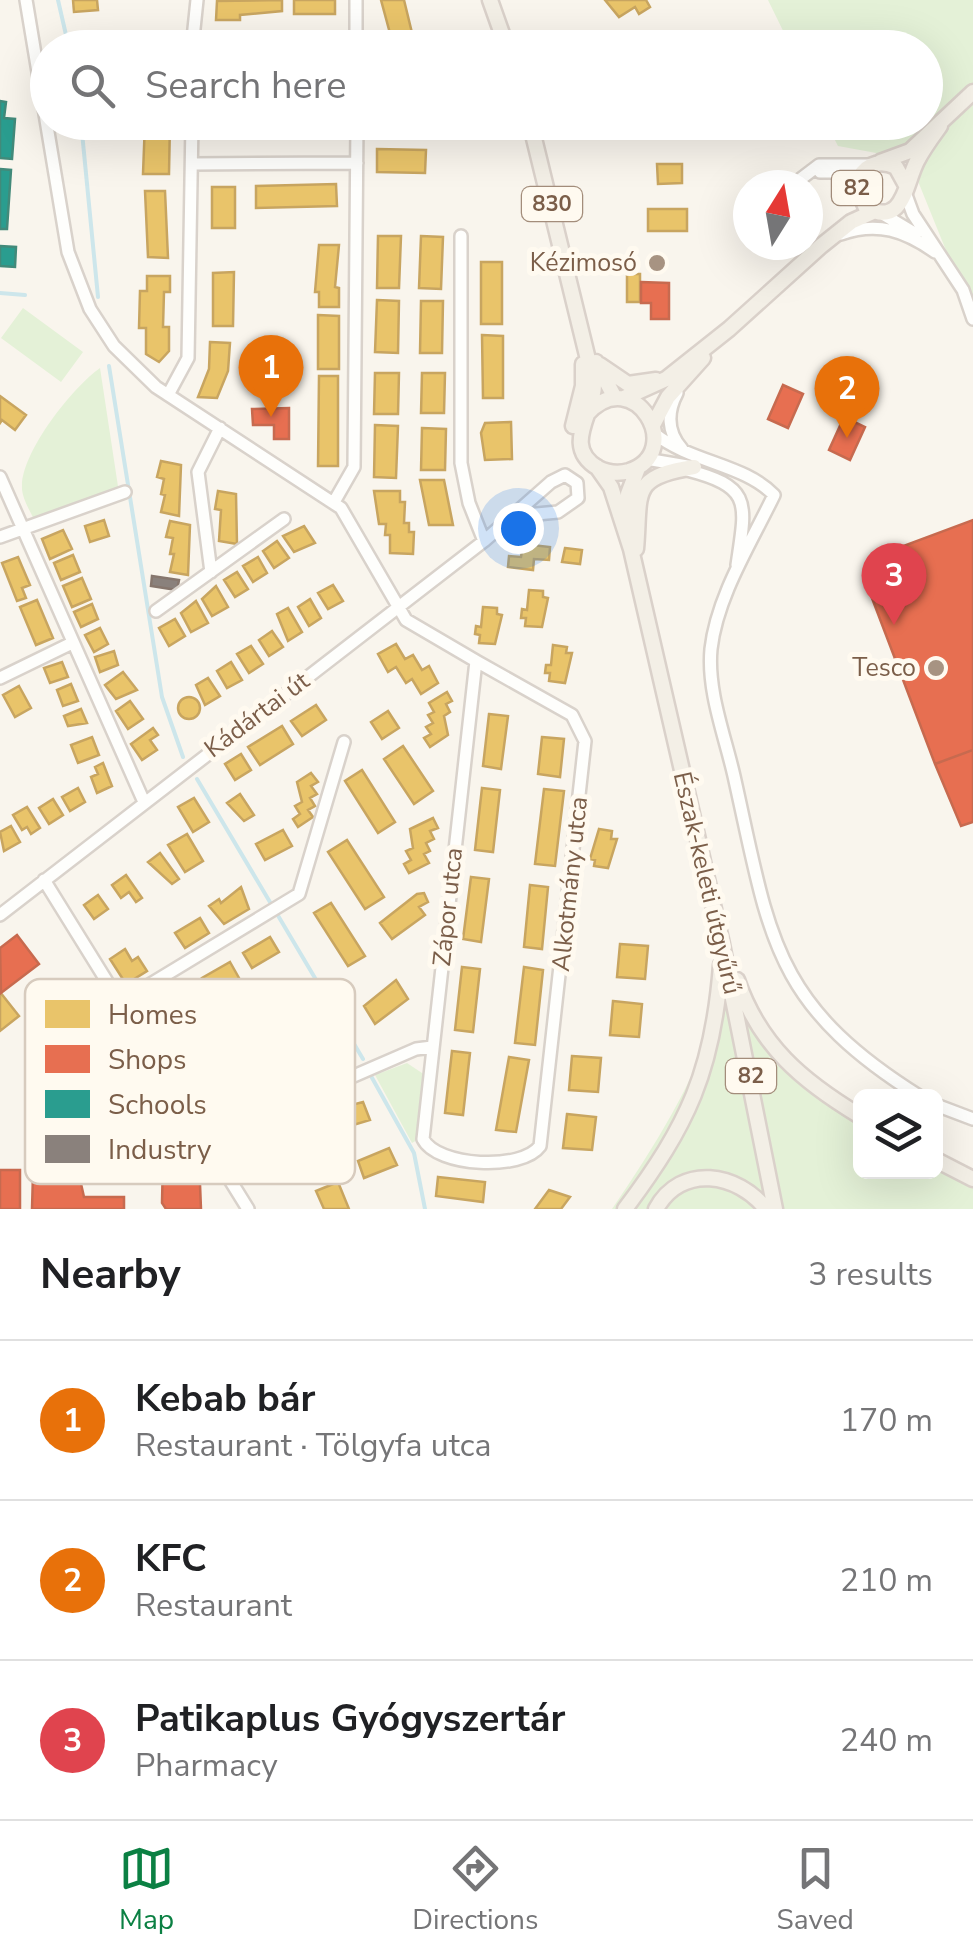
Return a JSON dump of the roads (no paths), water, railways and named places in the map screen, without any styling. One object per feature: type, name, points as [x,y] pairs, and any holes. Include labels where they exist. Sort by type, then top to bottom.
[{"type":"main road","points":[[490,0],[501,30]]},
{"type":"main road","name":"82","points":[[943,123],[973,92]]},
{"type":"main road","name":"830","points":[[535,140],[594,357],[619,398]]},
{"type":"main road","name":"82","points":[[633,559],[611,487],[581,446],[583,406],[653,389],[680,374],[825,243],[841,224],[857,189],[875,164],[910,152],[924,140]]},
{"type":"main road","name":"82","points":[[825,243],[878,212],[897,208],[931,140]]},
{"type":"main road","name":"82","points":[[875,164],[896,167],[907,191]]},
{"type":"main road","name":"82","points":[[857,189],[878,212]]},
{"type":"main road","name":"830","points":[[573,285],[594,384],[594,399],[583,406]]},
{"type":"main road","points":[[594,357],[611,376],[635,386],[680,374]]},
{"type":"main road","name":"82","points":[[633,559],[627,504],[680,374]]},
{"type":"main road","points":[[619,398],[639,405],[654,430]]},
{"type":"main road","points":[[583,406],[572,430],[573,449],[606,494],[622,546],[633,559]]},
{"type":"main road","points":[[597,468],[614,473],[643,462]]},
{"type":"main road","points":[[633,559],[642,489],[660,474],[688,464]]},
{"type":"main road","name":"Észak-keleti útgyűrű","points":[[633,559],[722,944],[775,1209]]},
{"type":"main road","points":[[722,944],[754,1020],[780,1058],[853,1111]]},
{"type":"main road","points":[[625,1209],[684,1120],[706,1070],[720,998],[722,944]]},
{"type":"main road","points":[[943,1164],[973,1179]]},
{"type":"main road","points":[[656,1209],[684,1182],[714,1178],[742,1186],[766,1209]]},
{"type":"street","points":[[26,0],[31,30]]},
{"type":"street","points":[[194,30],[197,0]]},
{"type":"street","points":[[356,0],[356,30]]},
{"type":"street","points":[[50,140],[72,269],[114,346],[168,395],[334,502],[360,533],[398,608],[412,626],[476,660]]},
{"type":"street","points":[[168,395],[188,358],[192,140]]},
{"type":"street","points":[[334,502],[354,467],[357,140]]},
{"type":"street","points":[[192,164],[357,163]]},
{"type":"street","points":[[857,189],[843,172],[833,170],[794,184],[819,165],[875,164]]},
{"type":"street","points":[[907,191],[913,214],[951,268],[973,319]]},
{"type":"street","points":[[878,212],[907,225],[951,268]]},
{"type":"street","points":[[825,243],[852,230],[890,228],[939,255]]},
{"type":"street","points":[[461,236],[461,463],[469,503],[484,541]]},
{"type":"street","points":[[680,374],[670,421],[674,440],[688,464]]},
{"type":"street","points":[[211,572],[198,472],[220,428]]},
{"type":"street","points":[[654,430],[688,464],[726,481],[741,496],[744,512],[734,579]]},
{"type":"street","points":[[643,462],[717,467],[752,477],[774,496],[734,579],[714,632],[712,682],[779,954],[810,1008],[840,1042],[909,1089]]},
{"type":"street","name":"Kádártai út","points":[[0,915],[484,541],[558,477],[572,478],[576,483],[578,498],[568,508],[515,516]]},
{"type":"street","points":[[0,478],[144,802]]},
{"type":"street","points":[[0,537],[125,492]]},
{"type":"street","points":[[156,611],[284,519]]},
{"type":"street","points":[[0,678],[72,643]]},
{"type":"street","name":"Zápor utca","points":[[476,660],[423,1130],[427,1147],[445,1157],[510,1163],[525,1159]]},
{"type":"street","name":"Alkotmány utca","points":[[476,660],[572,715],[584,741],[540,1146],[525,1159]]},
{"type":"street","points":[[160,979],[282,907],[303,887],[344,742]]},
{"type":"street","points":[[44,880],[106,979]]},
{"type":"street","points":[[355,1075],[416,1048],[432,1047]]},
{"type":"street","points":[[943,1107],[973,1118]]},
{"type":"street","points":[[233,1184],[248,1209]]},
{"type":"waterway","points":[[58,0],[65,30]]},
{"type":"waterway","points":[[83,140],[98,297]]},
{"type":"waterway","points":[[0,293],[25,295]]},
{"type":"waterway","points":[[109,366],[162,697],[183,757]]},
{"type":"waterway","points":[[197,779],[316,979]]},
{"type":"waterway","points":[[355,1046],[363,1059]]},
{"type":"waterway","points":[[371,1076],[414,1153],[425,1209]]},
{"type":"place","name":"Kézimosó","points":[[657,263]]},
{"type":"place","name":"Kebab bár","points":[[271,417]]},
{"type":"place","name":"KFC","points":[[847,438]]},
{"type":"place","name":"Patikaplus Gyógyszertár","points":[[894,625]]},
{"type":"place","name":"Tesco","points":[[936,668]]}]
